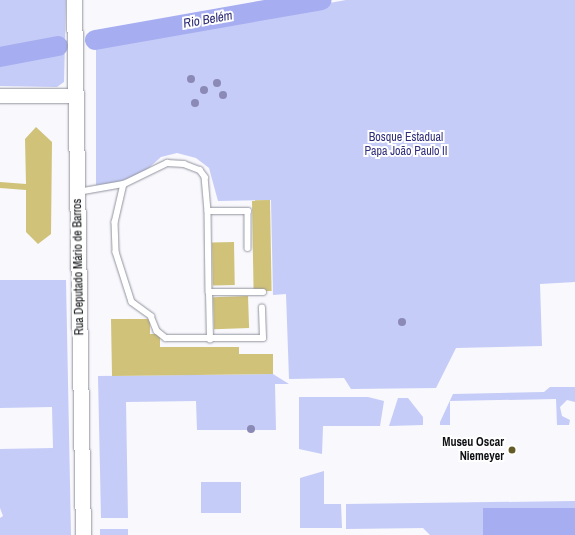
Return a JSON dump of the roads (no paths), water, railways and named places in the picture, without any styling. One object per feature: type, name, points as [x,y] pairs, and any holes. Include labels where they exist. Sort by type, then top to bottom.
[{"type":"main road","name":"Rua Deputado Mário de Barros","points":[[74,0],[83,535]]},
{"type":"street","points":[[0,96],[76,96]]},
{"type":"lane","points":[[78,192],[124,184],[167,163],[184,164],[200,170],[205,177],[208,211],[210,340]]},
{"type":"lane","points":[[124,184],[114,222],[116,252],[132,302],[151,316],[157,331],[166,338],[210,340],[263,338],[262,308]]},
{"type":"lane","points":[[208,211],[248,211],[248,248]]},
{"type":"lane","points":[[209,292],[262,292]]},
{"type":"waterway","name":"Rio Belém","points":[[95,40],[321,0]]},
{"type":"waterway","name":"Rio Belém","points":[[0,57],[58,46]]},
{"type":"place","name":"Museu Oscar Niemeyer","points":[[512,450]]},
{"type":"park label","name":"Bosque Estadual Papa João Paulo II","points":[[406,145]]}]
